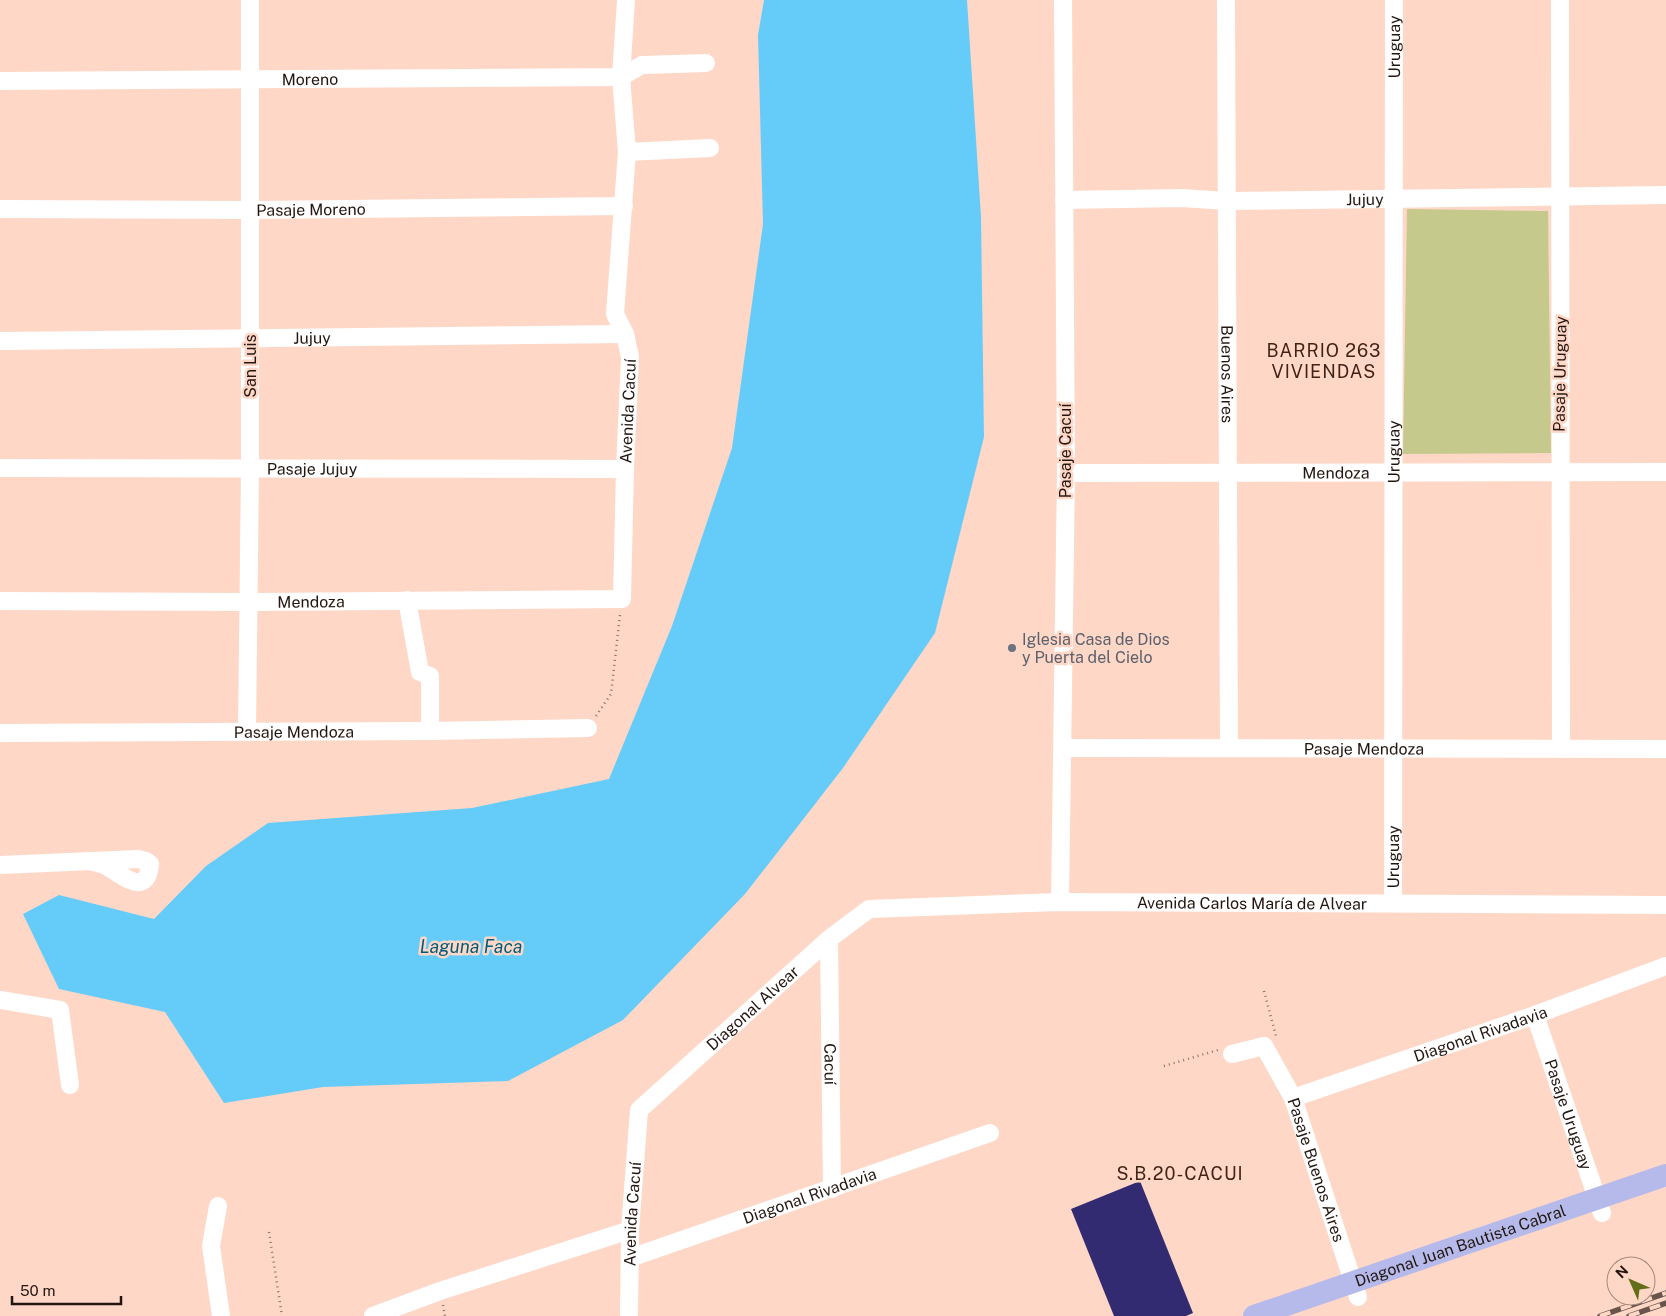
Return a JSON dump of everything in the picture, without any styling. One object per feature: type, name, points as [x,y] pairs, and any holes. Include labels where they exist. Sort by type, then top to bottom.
[{"type":"main road","name":"Diagonal Juan Bautista Cabral","points":[[1254,1316],[1356,1290],[1599,1206],[1666,1175]]},
{"type":"main road","name":"Diagonal Juan Bautista Cabral","points":[[1599,1206],[1666,1191]]},
{"type":"main road","name":"Diagonal Juan Bautista Cabral","points":[[1303,1316],[1356,1290]]},
{"type":"street","name":"San Luis","points":[[247,732],[250,468],[250,0]]},
{"type":"street","name":"Avenida Cacuí","points":[[622,599],[630,357],[625,334],[614,314],[627,152],[621,77],[626,0]]},
{"type":"street","name":"Pasaje Cacuí","points":[[1060,902],[1066,473],[1063,0]]},
{"type":"street","name":"Buenos Aires","points":[[1226,0],[1229,747]]},
{"type":"street","name":"Uruguay","points":[[1393,904],[1394,0]]},
{"type":"street","name":"Pasaje Uruguay","points":[[1560,0],[1562,196],[1559,472],[1561,749]]},
{"type":"street","points":[[621,77],[642,65],[706,63]]},
{"type":"street","name":"Moreno","points":[[0,81],[621,77]]},
{"type":"street","points":[[627,152],[710,148]]},
{"type":"street","name":"Jujuy","points":[[1064,200],[1182,198],[1227,201],[1666,195]]},
{"type":"street","name":"Pasaje Moreno","points":[[0,209],[249,210],[624,206]]},
{"type":"street","name":"Jujuy","points":[[0,341],[625,334]]},
{"type":"street","name":"Pasaje Jujuy","points":[[0,468],[625,468]]},
{"type":"street","name":"Mendoza","points":[[1066,473],[1666,472]]},
{"type":"street","name":"Mendoza","points":[[0,601],[247,602],[622,599]]},
{"type":"street","points":[[407,600],[420,672],[430,676],[430,731]]},
{"type":"street","name":"Pasaje Mendoza","points":[[0,733],[430,731],[588,728]]},
{"type":"street","name":"Pasaje Mendoza","points":[[1063,748],[1666,749]]},
{"type":"street","points":[[0,865],[88,861]]},
{"type":"street","name":"Avenida Carlos María de Alvear","points":[[869,909],[1060,902],[1666,905]]},
{"type":"street","name":"Diagonal Alvear","points":[[639,1110],[829,939],[869,909]]},
{"type":"street","name":"Cacuí","points":[[829,939],[832,1189]]},
{"type":"street","name":"Diagonal Rivadavia","points":[[1293,1098],[1535,1015],[1666,966]]},
{"type":"street","points":[[0,1000],[60,1010],[70,1085]]},
{"type":"street","name":"Pasaje Uruguay","points":[[1535,1015],[1599,1206]]},
{"type":"street","points":[[1232,1054],[1264,1046]]},
{"type":"street","name":"Pasaje Buenos Aires","points":[[1264,1046],[1293,1098],[1356,1290]]},
{"type":"street","name":"Avenida Cacuí","points":[[629,1316],[630,1230],[639,1110]]},
{"type":"street","name":"Diagonal Rivadavia","points":[[630,1258],[990,1133]]},
{"type":"street","points":[[218,1206],[211,1246],[221,1316]]},
{"type":"street","points":[[373,1316],[440,1291],[630,1230]]},
{"type":"path","points":[[588,728],[611,694],[622,599]]},
{"type":"path","points":[[1264,991],[1277,1041],[1264,1046]]},
{"type":"path","points":[[1164,1066],[1225,1048],[1232,1054]]},
{"type":"path","points":[[269,1232],[282,1316]]},
{"type":"green space","points":[[1407,209],[1548,211],[1551,453],[1403,454]]},
{"type":"water","name":"Laguna Faca","points":[[764,0],[967,0],[981,217],[984,437],[935,633],[843,768],[745,894],[623,1020],[508,1081],[323,1087],[224,1103],[165,1012],[59,989],[23,914],[59,895],[154,919],[206,866],[268,823],[472,808],[609,779],[672,626],[732,448],[763,224],[758,35]]},
{"type":"building","points":[[1140,1181],[1193,1313],[1186,1316],[1114,1316],[1071,1209]]},
{"type":"railway","points":[[1600,1316],[1666,1293]]},
{"type":"railway","points":[[1629,1316],[1666,1303]]},
{"type":"place","name":"Iglesia Casa de Dios y Puerta del Cielo","points":[[1012,648]]},
{"type":"district","name":"BARRIO 263 VIVIENDAS","points":[[1324,360]]},
{"type":"district","name":"S.B.20-CACUI","points":[[1180,1173]]}]
